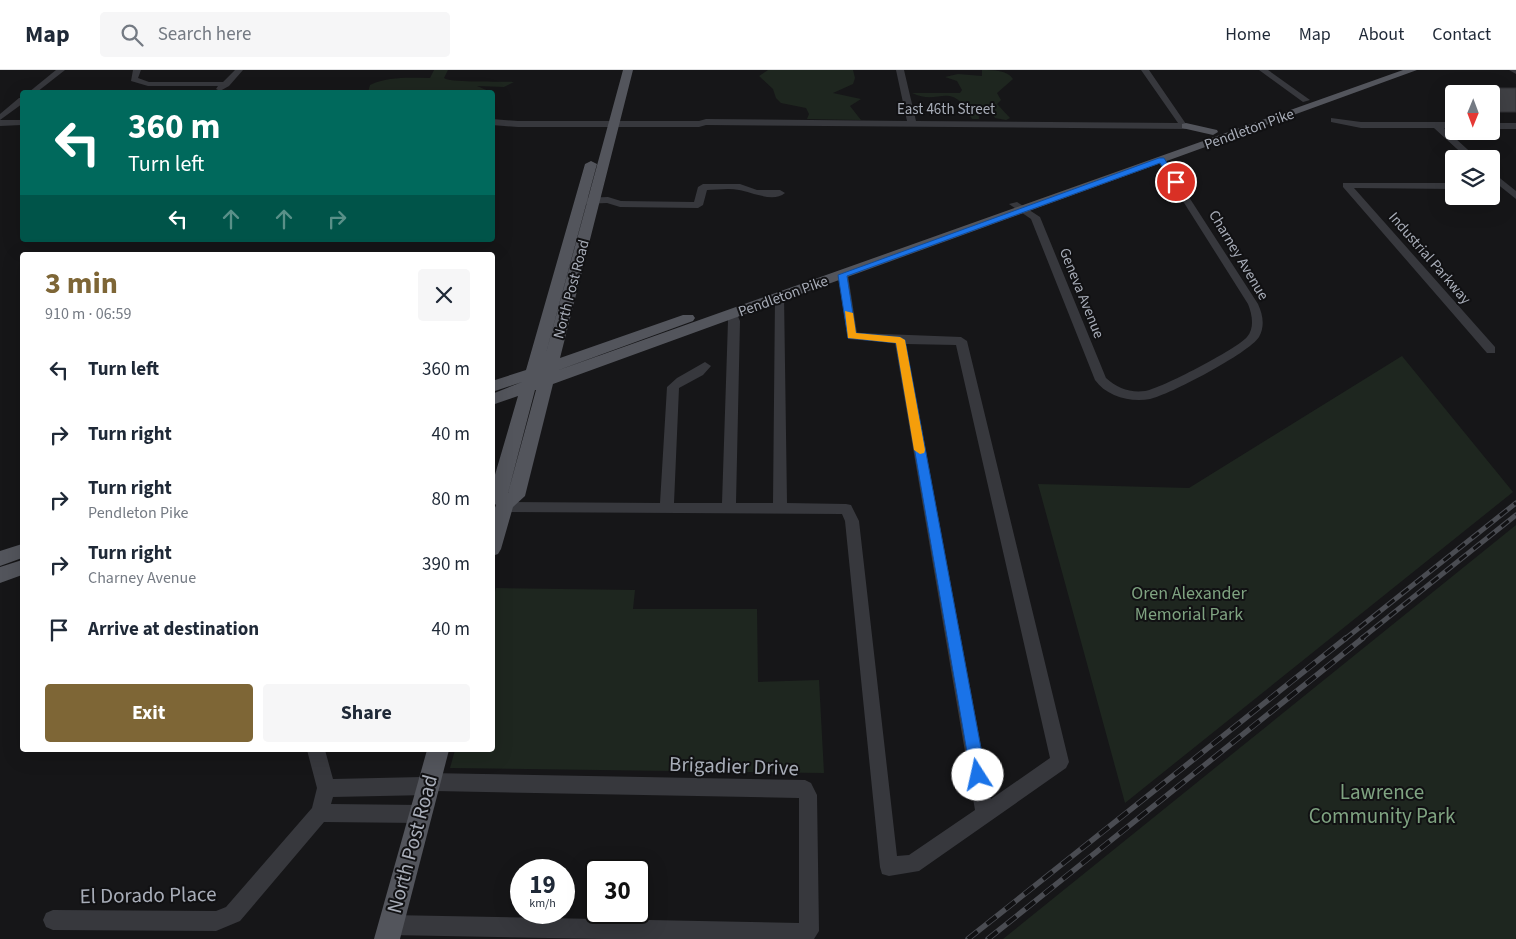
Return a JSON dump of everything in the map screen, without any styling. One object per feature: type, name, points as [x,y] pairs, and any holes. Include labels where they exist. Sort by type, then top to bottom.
[{"type":"main road","name":"North Post Road","points":[[609,121],[617,70]]},
{"type":"main road","name":"North Post Road","points":[[495,538],[504,505],[516,496],[558,339],[588,200],[609,121],[628,70]]},
{"type":"main road","name":"Pendleton Pike","points":[[495,398],[549,374],[732,314],[843,275],[1213,132],[1390,70]]},
{"type":"main road","name":"Pendleton Pike","points":[[549,374],[599,350],[1162,160],[1412,70]]},
{"type":"main road","points":[[1184,126],[1213,132]]},
{"type":"main road","points":[[1184,126],[1195,133],[1197,138]]},
{"type":"main road","name":"North Post Road","points":[[504,505],[498,496],[520,416],[588,200]]},
{"type":"main road","points":[[558,339],[567,349],[599,350]]},
{"type":"main road","name":"Pendleton Pike","points":[[495,387],[530,381]]},
{"type":"main road","points":[[495,406],[508,408],[520,416]]},
{"type":"main road","points":[[0,559],[20,552]]},
{"type":"main road","points":[[0,575],[20,568]]},
{"type":"main road","name":"North Post Road","points":[[388,932],[437,752]]},
{"type":"street","points":[[35,90],[61,70]]},
{"type":"street","points":[[137,70],[134,79],[146,84],[226,84]]},
{"type":"street","points":[[220,90],[239,70]]},
{"type":"street","points":[[900,70],[912,123]]},
{"type":"street","points":[[1145,70],[1184,126]]},
{"type":"street","points":[[1263,70],[1306,100]]},
{"type":"street","points":[[0,118],[20,102]]},
{"type":"street","points":[[1334,120],[1361,125],[1445,126]]},
{"type":"street","name":"East 46th Street","points":[[495,122],[518,124],[609,121],[698,124],[706,122],[1184,126]]},
{"type":"street","points":[[0,123],[20,123]]},
{"type":"street","points":[[1436,125],[1464,150]]},
{"type":"street","points":[[1500,126],[1516,126]]},
{"type":"street","name":"Charney Avenue","points":[[1121,393],[1136,396],[1151,394],[1238,350],[1254,334],[1257,316],[1253,304],[1162,160]]},
{"type":"street","points":[[1500,182],[1516,196]]},
{"type":"street","name":"Industrial Parkway","points":[[1445,186],[1346,185],[1491,350]]},
{"type":"street","points":[[1500,186],[1516,186]]},
{"type":"street","points":[[588,200],[614,201],[620,204],[698,205],[703,187],[740,187],[756,193],[780,194]]},
{"type":"street","name":"Geneva Avenue","points":[[1019,207],[1035,218],[1099,378],[1106,386],[1121,393]]},
{"type":"street","points":[[504,505],[846,509],[852,521],[889,867],[912,864],[1060,762],[961,341],[900,340],[852,336],[843,275]]},
{"type":"street","points":[[780,297],[780,508]]},
{"type":"street","points":[[729,508],[734,363],[734,321],[732,314]]},
{"type":"street","points":[[900,340],[985,813]]},
{"type":"street","points":[[667,508],[673,387],[680,379],[698,372],[706,366]]},
{"type":"street","points":[[317,752],[326,788],[428,784]]},
{"type":"street","name":"Brigadier Drive","points":[[388,932],[806,934],[809,931],[808,796],[805,789],[428,784]]},
{"type":"street","name":"El Dorado Place","points":[[53,920],[216,921],[224,919],[233,914],[320,813],[326,788]]},
{"type":"street","points":[[320,813],[420,814]]},
{"type":"green space","points":[[434,70],[448,70],[444,78],[448,80],[514,82],[504,87],[477,86],[486,90],[369,90],[370,85],[385,80],[430,78]]},
{"type":"green space","points":[[768,70],[853,70],[855,78],[853,84],[833,93],[861,99],[850,106],[861,120],[807,119],[809,114],[806,108],[781,103],[776,98],[773,89],[759,76]]},
{"type":"green space","points":[[982,70],[1004,72],[1013,79],[997,93],[1001,100],[997,104],[1010,118],[1006,120],[995,118],[992,112],[985,107],[978,107],[979,119],[972,119],[965,107],[951,96],[930,97],[912,93],[960,93],[962,90],[957,81],[945,77],[958,74],[982,76]]},
{"type":"green space","name":"Oren Alexander Memorial Park","points":[[1402,356],[1513,492],[1125,803],[1038,484],[1189,488]]},
{"type":"green space","name":"Lawrence Community Park","points":[[1516,525],[1516,939],[1003,939]]},
{"type":"green space","points":[[496,588],[635,590],[633,609],[757,609],[758,682],[819,680],[824,773],[450,768],[454,752],[495,752]]},
{"type":"building","points":[[1500,88],[1516,88],[1516,112],[1500,112]]},
{"type":"railway","points":[[1345,639],[1516,503]]},
{"type":"railway","points":[[1361,639],[1516,515]]},
{"type":"railway","points":[[968,939],[1346,638]]},
{"type":"railway","points":[[988,939],[1363,638]]},
{"type":"slow traffic","points":[[849,313],[852,336],[900,340],[920,450]]},
{"type":"route","points":[[978,775],[900,340],[852,336],[843,275],[1162,160],[1176,182]]}]
